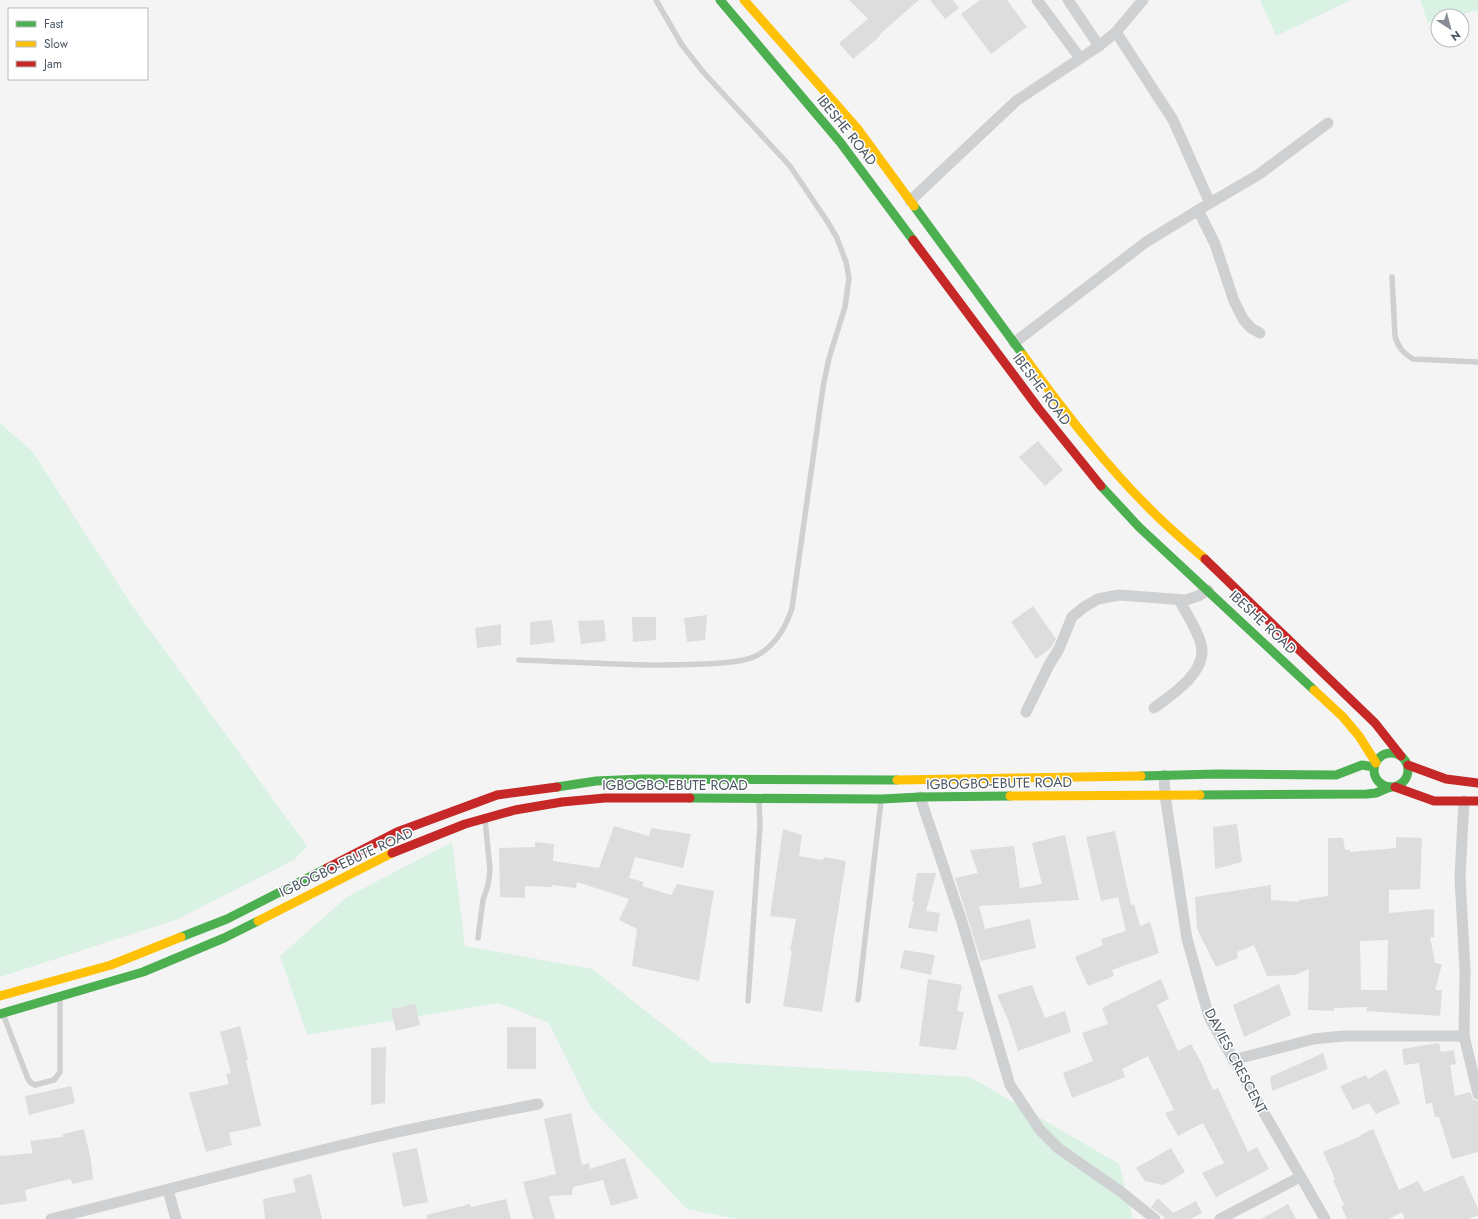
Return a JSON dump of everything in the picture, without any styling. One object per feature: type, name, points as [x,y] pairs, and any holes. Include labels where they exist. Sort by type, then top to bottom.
[{"type":"main road","name":"IBESHE ROAD","points":[[720,0],[840,142],[1039,409],[1092,477],[1139,527],[1343,717],[1359,736],[1375,765]]},
{"type":"main road","name":"IBESHE ROAD","points":[[744,0],[857,128],[1060,406],[1106,461],[1148,507],[1226,578],[1357,705],[1375,723],[1401,756]]},
{"type":"main road","points":[[1393,787],[1401,785],[1408,776],[1408,765],[1401,756],[1390,753],[1384,755],[1375,765],[1376,778],[1379,783],[1434,800],[1478,801]]},
{"type":"main road","name":"IGBOGBO-EBUTE ROAD","points":[[0,996],[111,965],[227,919],[397,832],[497,795],[596,781],[642,779],[924,780],[1164,775],[1336,775],[1362,765],[1375,765]]},
{"type":"main road","points":[[1408,765],[1446,779],[1478,782]]},
{"type":"main road","name":"IGBOGBO-EBUTE ROAD","points":[[1,1014],[143,972],[224,938],[303,896],[392,853],[465,824],[515,810],[562,802],[605,798],[882,799],[920,797],[1367,794],[1376,793],[1393,787]]},
{"type":"street","points":[[1037,0],[1080,58]]},
{"type":"street","points":[[1068,0],[1098,46]]},
{"type":"street","points":[[910,201],[1016,101],[1098,46],[1116,32],[1143,0]]},
{"type":"street","points":[[1116,32],[1173,120],[1210,202]]},
{"type":"street","points":[[1014,343],[1146,242],[1210,202],[1258,175],[1328,123]]},
{"type":"street","points":[[1198,210],[1215,244],[1234,301],[1243,319],[1251,328],[1260,333]]},
{"type":"street","points":[[1026,712],[1049,665],[1059,649],[1072,617],[1084,607],[1098,599],[1119,595],[1186,600],[1208,590]]},
{"type":"street","points":[[1154,708],[1185,683],[1200,663],[1202,650],[1198,636],[1179,600]]},
{"type":"street","name":"DAVIES CRESCENT","points":[[1164,775],[1165,795],[1188,939],[1209,1017],[1325,1219]]},
{"type":"street","points":[[920,797],[962,922],[1010,1085],[1040,1130],[1058,1148],[1120,1191],[1155,1219]]},
{"type":"street","points":[[1464,801],[1460,877],[1465,970],[1464,1036],[1478,1094]]},
{"type":"street","points":[[1233,1060],[1314,1039],[1328,1037],[1464,1036]]},
{"type":"street","points":[[51,1219],[168,1190],[205,1179],[390,1134],[538,1104]]},
{"type":"street","points":[[1220,1219],[1300,1177]]},
{"type":"street","points":[[168,1190],[176,1219]]},
{"type":"lane","points":[[519,660],[674,665],[732,662],[756,656],[771,645],[788,623],[792,608],[823,387],[829,358],[845,307],[848,289],[849,278],[846,262],[837,238],[828,221],[790,166],[704,73],[682,45],[656,0]]},
{"type":"lane","points":[[1392,277],[1395,336],[1398,345],[1404,354],[1413,359],[1478,362]]},
{"type":"lane","points":[[748,1001],[760,825],[759,798]]},
{"type":"lane","points":[[858,1000],[882,799]]},
{"type":"lane","points":[[478,938],[490,870],[485,819]]},
{"type":"lane","points":[[1,1014],[31,1083],[35,1085],[54,1080],[60,1072],[60,997]]},
{"type":"green space","points":[[1260,0],[1351,0],[1276,36]]},
{"type":"green space","points":[[1420,0],[1478,0],[1478,10],[1470,12],[1470,8],[1430,8],[1430,22],[1428,23]]},
{"type":"green space","points":[[0,423],[32,451],[131,604],[307,846],[294,860],[178,919],[0,977]]},
{"type":"green space","points":[[452,842],[465,946],[592,969],[711,1062],[970,1077],[1119,1164],[1133,1219],[738,1219],[687,1209],[591,1108],[549,1023],[499,1003],[307,1035],[280,956],[347,897]]},
{"type":"building","points":[[849,0],[919,0],[853,59],[839,43],[868,19]]},
{"type":"building","points":[[930,0],[953,0],[959,8],[945,19]]},
{"type":"building","points":[[980,0],[1007,0],[1027,27],[991,54],[961,14]]},
{"type":"building","points":[[1038,441],[1063,470],[1045,486],[1019,457]]},
{"type":"building","points":[[1033,606],[1056,639],[1051,648],[1036,659],[1011,622]]},
{"type":"building","points":[[707,615],[705,640],[687,642],[684,618]]},
{"type":"building","points":[[632,617],[656,617],[656,640],[633,642]]},
{"type":"building","points":[[552,620],[555,642],[530,645],[530,622]]},
{"type":"building","points":[[604,620],[606,641],[581,644],[578,621]]},
{"type":"building","points":[[501,624],[501,645],[477,648],[475,628]]},
{"type":"building","points":[[1237,824],[1242,862],[1215,869],[1213,827]]},
{"type":"building","points":[[614,826],[649,836],[651,828],[691,834],[683,868],[635,857],[629,878],[644,882],[642,886],[671,895],[677,884],[714,891],[699,981],[632,966],[637,929],[619,920],[629,899],[577,882],[576,888],[552,885],[551,887],[525,886],[525,898],[500,897],[499,848],[535,847],[535,842],[554,844],[553,861],[599,868]]},
{"type":"building","points":[[783,829],[802,835],[799,856],[823,860],[824,857],[846,861],[822,1012],[783,1006],[792,951],[790,951],[796,919],[770,916]]},
{"type":"building","points":[[1115,831],[1131,905],[1134,904],[1140,926],[1150,922],[1159,953],[1112,970],[1114,976],[1088,986],[1075,957],[1103,945],[1101,939],[1126,931],[1118,897],[1101,901],[1086,837]]},
{"type":"building","points":[[1065,835],[1079,900],[979,906],[985,929],[1030,919],[1036,948],[981,961],[955,878],[978,873],[970,850],[1014,846],[1020,888],[1042,884],[1032,843]]},
{"type":"building","points":[[1396,837],[1422,838],[1420,889],[1389,890],[1389,913],[1434,909],[1434,937],[1430,937],[1435,963],[1442,964],[1435,990],[1442,990],[1440,1016],[1366,1011],[1367,1007],[1334,1008],[1334,1011],[1308,1010],[1309,969],[1295,975],[1267,976],[1254,945],[1237,952],[1238,958],[1216,967],[1197,929],[1195,897],[1271,885],[1271,900],[1299,902],[1299,900],[1328,896],[1328,838],[1343,838],[1345,850],[1350,850],[1350,852],[1396,848]],"holes":[[[1388,940],[1387,990],[1361,990],[1360,941]]]},
{"type":"building","points":[[917,873],[936,873],[926,911],[940,913],[937,932],[908,928],[914,901],[912,901]]},
{"type":"building","points":[[904,950],[935,955],[931,975],[900,968]]},
{"type":"building","points":[[928,979],[962,985],[957,1011],[964,1012],[956,1050],[919,1046]]},
{"type":"building","points":[[1161,979],[1169,999],[1157,1005],[1178,1051],[1191,1044],[1201,1062],[1213,1090],[1218,1088],[1248,1152],[1257,1147],[1269,1169],[1216,1197],[1202,1173],[1224,1163],[1203,1123],[1178,1136],[1165,1113],[1174,1110],[1148,1056],[1122,1069],[1125,1077],[1072,1098],[1063,1073],[1093,1061],[1082,1033],[1108,1024],[1102,1008]]},
{"type":"building","points":[[1279,984],[1291,1015],[1244,1037],[1233,1005]]},
{"type":"building","points":[[1032,985],[1045,1018],[1065,1011],[1071,1032],[1018,1051],[1008,1020],[997,995]]},
{"type":"building","points":[[415,1004],[420,1025],[396,1031],[391,1009]]},
{"type":"building","points":[[240,1026],[261,1126],[229,1133],[232,1145],[206,1152],[189,1093],[229,1084],[226,1074],[231,1073],[220,1032]]},
{"type":"building","points":[[507,1027],[536,1027],[536,1069],[507,1069]]},
{"type":"building","points":[[1439,1043],[1441,1052],[1454,1050],[1456,1064],[1450,1065],[1455,1096],[1470,1092],[1473,1099],[1478,1101],[1478,1152],[1452,1159],[1439,1117],[1435,1117],[1432,1103],[1426,1104],[1419,1063],[1404,1065],[1402,1049]]},
{"type":"building","points":[[386,1047],[385,1103],[371,1105],[371,1048]]},
{"type":"building","points":[[1323,1053],[1328,1069],[1272,1091],[1270,1077]]},
{"type":"building","points":[[1386,1069],[1400,1103],[1376,1114],[1369,1103],[1353,1110],[1340,1086],[1366,1075],[1368,1079]]},
{"type":"building","points":[[71,1086],[75,1103],[29,1115],[25,1096]]},
{"type":"building","points":[[571,1113],[582,1165],[589,1163],[590,1169],[625,1158],[638,1198],[611,1206],[603,1180],[573,1187],[572,1195],[549,1196],[555,1219],[533,1219],[523,1182],[556,1174],[544,1119]]},
{"type":"building","points":[[84,1129],[91,1160],[93,1179],[73,1184],[70,1179],[25,1190],[27,1201],[0,1205],[0,1156],[33,1153],[30,1141],[63,1137],[63,1134]]},
{"type":"building","points":[[1373,1129],[1399,1190],[1418,1181],[1424,1192],[1463,1175],[1478,1209],[1478,1215],[1469,1219],[1405,1219],[1402,1212],[1389,1219],[1347,1219],[1341,1206],[1344,1205],[1333,1180],[1335,1179],[1323,1152],[1361,1136],[1360,1135]]},
{"type":"building","points":[[417,1148],[428,1202],[403,1207],[392,1153]]},
{"type":"building","points":[[1171,1148],[1185,1172],[1163,1185],[1145,1181],[1136,1168]]},
{"type":"building","points":[[311,1174],[322,1219],[265,1219],[263,1199],[296,1192],[293,1179]]},
{"type":"building","points":[[1158,1198],[1173,1213],[1196,1201],[1202,1213],[1190,1219],[1162,1219],[1165,1218],[1151,1207]]},
{"type":"building","points":[[506,1199],[511,1219],[427,1219],[426,1215],[470,1204],[471,1207]]},
{"type":"building","points":[[1288,1204],[1296,1219],[1261,1219]]},
{"type":"traffic: fast","points":[[720,0],[840,142],[913,240]]},
{"type":"traffic: fast","points":[[914,206],[1023,355]]},
{"type":"traffic: fast","points":[[1101,486],[1139,527],[1314,690]]},
{"type":"traffic: fast","points":[[1394,753],[1403,758],[1407,763],[1408,770],[1407,777],[1403,782],[1398,786],[1388,787],[1384,786],[1375,777],[1374,767],[1375,763],[1384,754],[1394,753]]},
{"type":"traffic: fast","points":[[1141,776],[1217,774],[1336,775],[1362,765],[1374,767]]},
{"type":"traffic: fast","points":[[557,787],[596,781],[642,779],[897,780]]},
{"type":"traffic: fast","points":[[1200,795],[1367,794],[1376,793],[1390,787]]},
{"type":"traffic: fast","points":[[690,798],[882,799],[1010,796]]},
{"type":"traffic: fast","points":[[181,937],[227,919],[327,868]]},
{"type":"traffic: fast","points":[[0,1014],[143,972],[224,938],[258,921]]},
{"type":"traffic: slow","points":[[744,0],[857,128],[914,206]]},
{"type":"traffic: slow","points":[[1023,355],[1053,396],[1101,456],[1159,518],[1205,559]]},
{"type":"traffic: slow","points":[[1314,690],[1343,717],[1359,736],[1376,763]]},
{"type":"traffic: slow","points":[[897,780],[1141,776]]},
{"type":"traffic: slow","points":[[1010,796],[1200,795]]},
{"type":"traffic: slow","points":[[258,921],[392,853]]},
{"type":"traffic: slow","points":[[0,996],[111,965],[181,937]]},
{"type":"traffic: jam","points":[[913,240],[1039,409],[1101,486]]},
{"type":"traffic: jam","points":[[1205,559],[1375,723],[1401,756]]},
{"type":"traffic: jam","points":[[1408,765],[1446,779],[1478,783]]},
{"type":"traffic: jam","points":[[327,868],[397,832],[497,795],[557,787]]},
{"type":"traffic: jam","points":[[1395,787],[1434,801],[1478,801]]},
{"type":"traffic: jam","points":[[392,853],[465,824],[515,810],[562,802],[605,798],[690,798]]}]
